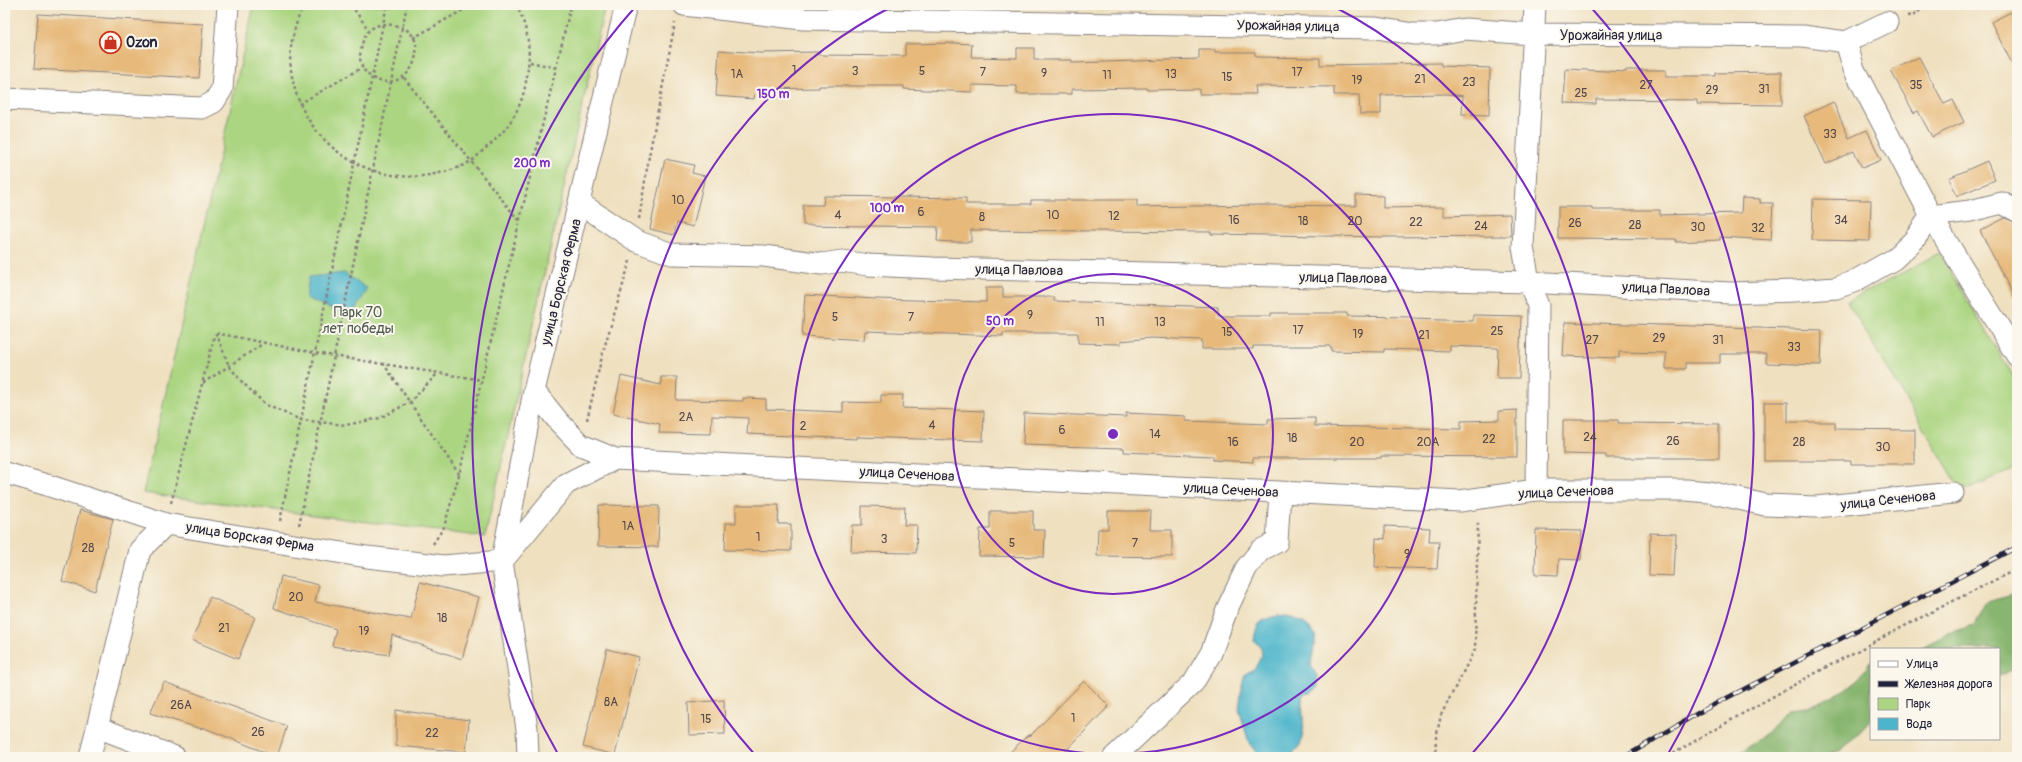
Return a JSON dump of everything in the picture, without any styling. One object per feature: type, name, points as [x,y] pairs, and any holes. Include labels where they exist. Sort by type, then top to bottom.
[{"type":"street","points":[[5,99],[202,108],[214,102],[222,89],[228,5]]},
{"type":"street","name":"улица Борская Ферма","points":[[528,757],[527,729],[502,561],[534,391],[626,5]]},
{"type":"street","points":[[1535,5],[1523,247],[1529,282],[1538,306],[1536,490]]},
{"type":"street","name":"Урожайная улица","points":[[680,13],[803,19],[1376,28],[1422,34],[1437,34],[1465,29],[1533,34],[1804,36],[1846,42]]},
{"type":"street","points":[[1887,22],[1846,42],[1854,69],[1931,216],[2016,356]]},
{"type":"street","name":"улица Павлова","points":[[580,203],[636,240],[672,254],[764,256],[822,264],[842,261],[868,265],[933,268],[1529,282],[1730,293],[1836,288],[1853,282],[1894,259],[1914,240],[1931,216]]},
{"type":"street","points":[[1931,216],[1970,211],[2002,203],[2017,211]]},
{"type":"street","name":"улица Сеченова","points":[[534,391],[580,445],[615,459],[1460,501],[1536,490],[1686,490],[1709,492],[1765,505],[1816,507],[1953,493]]},
{"type":"street","points":[[502,561],[566,484],[615,459]]},
{"type":"street","name":"улица Борская Ферма","points":[[5,473],[166,524],[367,557],[443,566],[502,561]]},
{"type":"street","points":[[1114,757],[1156,717],[1175,702],[1193,683],[1211,653],[1227,609],[1247,567],[1261,550],[1277,542],[1280,492]]},
{"type":"street","points":[[90,757],[140,550],[166,524]]},
{"type":"street","points":[[97,727],[175,757]]},
{"type":"path","points":[[303,5],[292,34],[291,69],[299,104],[322,139],[355,164],[372,171],[405,177],[439,174],[470,161],[501,136],[522,101],[530,62],[525,22],[516,5]]},
{"type":"path","points":[[351,5],[368,29]]},
{"type":"path","points":[[285,543],[301,420],[387,5]]},
{"type":"path","points":[[285,543],[320,421],[407,5]]},
{"type":"path","points":[[414,38],[472,5]]},
{"type":"path","points":[[420,563],[444,526],[459,475],[572,5]]},
{"type":"path","points":[[580,445],[603,352],[636,240],[649,156],[680,13]]},
{"type":"path","points":[[383,24],[402,26],[412,34],[417,46],[416,55],[413,66],[404,78],[391,83],[372,78],[364,70],[360,57],[364,37],[368,29],[383,24]]},
{"type":"path","points":[[530,62],[557,68]]},
{"type":"path","points":[[299,104],[363,67]]},
{"type":"path","points":[[404,78],[520,223]]},
{"type":"path","points":[[216,333],[264,343],[482,380]]},
{"type":"path","points":[[216,333],[229,366],[242,382],[266,405],[301,420],[346,425],[380,418],[410,402],[438,373]]},
{"type":"path","points":[[166,524],[216,333]]},
{"type":"path","points":[[202,383],[264,343]]},
{"type":"path","points":[[383,363],[459,475]]},
{"type":"path","points":[[1435,757],[1436,738],[1441,716],[1475,649],[1478,498]]},
{"type":"path","points":[[1668,757],[1756,704],[1929,612],[2017,569]]},
{"type":"green space","name":"Парк 70 лет победы","points":[[254,5],[605,5],[485,537],[143,493]]},
{"type":"green space","points":[[1939,253],[2017,383],[2017,468],[1962,491],[1847,302]]},
{"type":"green space","points":[[2017,594],[2017,667],[2000,676],[2000,648],[1920,648],[1949,633],[1974,625],[1986,602]]},
{"type":"green space","points":[[1870,662],[1870,721],[1842,750],[1816,757],[1723,757],[1745,750],[1765,734],[1788,709],[1808,707],[1844,690],[1860,677]]},
{"type":"water","points":[[344,273],[368,289],[355,310],[338,312],[306,298],[309,277]]},
{"type":"water","points":[[1278,616],[1290,618],[1303,623],[1316,635],[1311,665],[1317,676],[1318,688],[1311,693],[1303,694],[1302,739],[1295,752],[1281,757],[1271,757],[1258,755],[1249,743],[1239,709],[1245,674],[1255,668],[1262,655],[1261,647],[1254,641],[1256,630],[1263,621]]},
{"type":"building","points":[[2017,9],[2017,74],[1991,22]]},
{"type":"building","points":[[38,14],[203,24],[199,78],[34,69]]},
{"type":"building","points":[[905,44],[972,44],[971,57],[1017,58],[1017,48],[1034,48],[1034,60],[1072,60],[1072,63],[1199,59],[1199,50],[1215,50],[1215,52],[1255,52],[1255,57],[1320,58],[1320,65],[1441,63],[1441,66],[1490,68],[1489,115],[1462,114],[1463,96],[1448,94],[1381,95],[1381,114],[1360,114],[1359,95],[1334,95],[1334,87],[1255,86],[1256,94],[1199,94],[1199,89],[1147,90],[1147,88],[1072,89],[1072,94],[1017,94],[1017,86],[972,85],[972,92],[904,89],[904,86],[819,86],[819,88],[755,89],[754,99],[716,96],[719,50],[759,53],[819,52],[819,55],[905,56]]},
{"type":"building","points":[[1919,57],[1944,104],[1953,100],[1964,122],[1932,137],[1918,111],[1914,113],[1891,71]]},
{"type":"building","points":[[1566,69],[1626,72],[1626,70],[1666,70],[1666,76],[1716,76],[1716,73],[1782,72],[1782,105],[1697,104],[1697,100],[1596,99],[1596,104],[1564,103]]},
{"type":"building","points":[[1833,102],[1849,138],[1867,130],[1881,160],[1862,168],[1854,151],[1826,164],[1804,116]]},
{"type":"building","points":[[665,159],[694,165],[692,173],[705,176],[693,227],[677,223],[674,235],[650,229]]},
{"type":"building","points":[[1987,161],[1995,180],[1957,196],[1949,178]]},
{"type":"building","points":[[1356,195],[1383,196],[1383,208],[1444,207],[1444,216],[1510,214],[1511,236],[1382,237],[1211,234],[1211,232],[971,230],[971,242],[952,242],[937,241],[938,227],[803,225],[803,205],[823,205],[824,196],[966,198],[966,204],[1031,204],[1031,200],[1137,200],[1137,207],[1258,205],[1356,206]]},
{"type":"building","points":[[1742,198],[1760,199],[1760,203],[1773,203],[1771,240],[1720,237],[1720,240],[1676,242],[1676,239],[1558,238],[1558,207],[1592,207],[1592,210],[1660,210],[1660,215],[1741,213]]},
{"type":"building","points":[[1813,199],[1871,200],[1870,241],[1812,240]]},
{"type":"building","points":[[2005,218],[2017,223],[2017,302],[1980,231]]},
{"type":"building","points":[[986,288],[1003,288],[1003,297],[1054,297],[1054,301],[1218,307],[1218,316],[1271,316],[1271,313],[1347,313],[1347,316],[1412,317],[1412,319],[1473,321],[1473,315],[1521,316],[1519,378],[1497,378],[1498,348],[1450,346],[1450,351],[1384,349],[1384,352],[1331,351],[1331,346],[1253,346],[1253,349],[1202,349],[1202,340],[1150,338],[1121,341],[1121,344],[1078,343],[1078,333],[1003,333],[1003,336],[865,331],[864,340],[802,336],[805,295],[876,299],[986,302]]},
{"type":"building","points":[[1565,322],[1822,330],[1821,365],[1766,363],[1766,354],[1720,354],[1720,363],[1685,363],[1685,369],[1666,369],[1666,353],[1619,352],[1619,358],[1563,356]]},
{"type":"building","points":[[621,376],[661,385],[661,377],[677,377],[676,400],[743,401],[743,398],[766,399],[766,409],[843,412],[843,402],[881,403],[881,395],[903,395],[902,408],[984,411],[983,441],[857,437],[857,439],[747,434],[748,418],[712,416],[711,434],[659,433],[660,424],[613,414]]},
{"type":"building","points":[[1764,402],[1788,402],[1788,422],[1835,422],[1835,429],[1915,430],[1915,464],[1851,464],[1851,461],[1764,461]]},
{"type":"building","points":[[1517,410],[1517,457],[1381,456],[1381,458],[1253,458],[1253,462],[1213,460],[1213,456],[1124,452],[1124,448],[1023,445],[1024,413],[1126,417],[1126,413],[1186,416],[1186,421],[1268,424],[1268,419],[1315,418],[1315,426],[1461,429],[1461,421],[1499,420],[1499,411]]},
{"type":"building","points":[[1563,420],[1618,420],[1618,423],[1719,424],[1719,458],[1606,458],[1606,455],[1563,454]]},
{"type":"building","points":[[599,505],[659,506],[658,547],[598,546]]},
{"type":"building","points":[[736,505],[779,505],[778,524],[791,524],[791,551],[725,550],[726,523],[736,523]]},
{"type":"building","points":[[862,506],[905,507],[904,525],[917,525],[916,553],[851,552],[852,525],[862,525]]},
{"type":"building","points":[[80,510],[113,519],[95,591],[62,581]]},
{"type":"building","points":[[990,511],[1033,511],[1033,530],[1045,530],[1044,557],[979,556],[980,529],[990,529]]},
{"type":"building","points":[[1108,511],[1151,511],[1150,530],[1172,530],[1172,557],[1097,556],[1098,529],[1108,529]]},
{"type":"building","points":[[1385,526],[1430,528],[1429,541],[1439,541],[1437,569],[1375,567],[1376,538],[1385,539]]},
{"type":"building","points":[[1536,530],[1582,531],[1581,560],[1559,559],[1558,575],[1535,574]]},
{"type":"building","points":[[1650,533],[1676,534],[1674,576],[1649,575]]},
{"type":"building","points":[[281,576],[319,585],[315,602],[411,619],[420,582],[479,597],[462,659],[392,635],[389,655],[332,646],[336,629],[274,608]]},
{"type":"building","points":[[210,597],[255,617],[238,659],[192,640]]},
{"type":"building","points":[[607,649],[639,657],[615,755],[583,747]]},
{"type":"building","points":[[1084,681],[1109,706],[1060,757],[1005,757],[1029,734],[1030,736]]},
{"type":"building","points":[[164,682],[287,726],[277,757],[202,727],[202,729],[150,713]]},
{"type":"building","points":[[724,700],[725,734],[689,735],[688,703]]},
{"type":"building","points":[[396,710],[469,720],[466,752],[396,746]]},
{"type":"railway","points":[[1625,757],[1698,713],[2017,547]]},
{"type":"place","name":"Ozon","points":[[110,42]]}]
